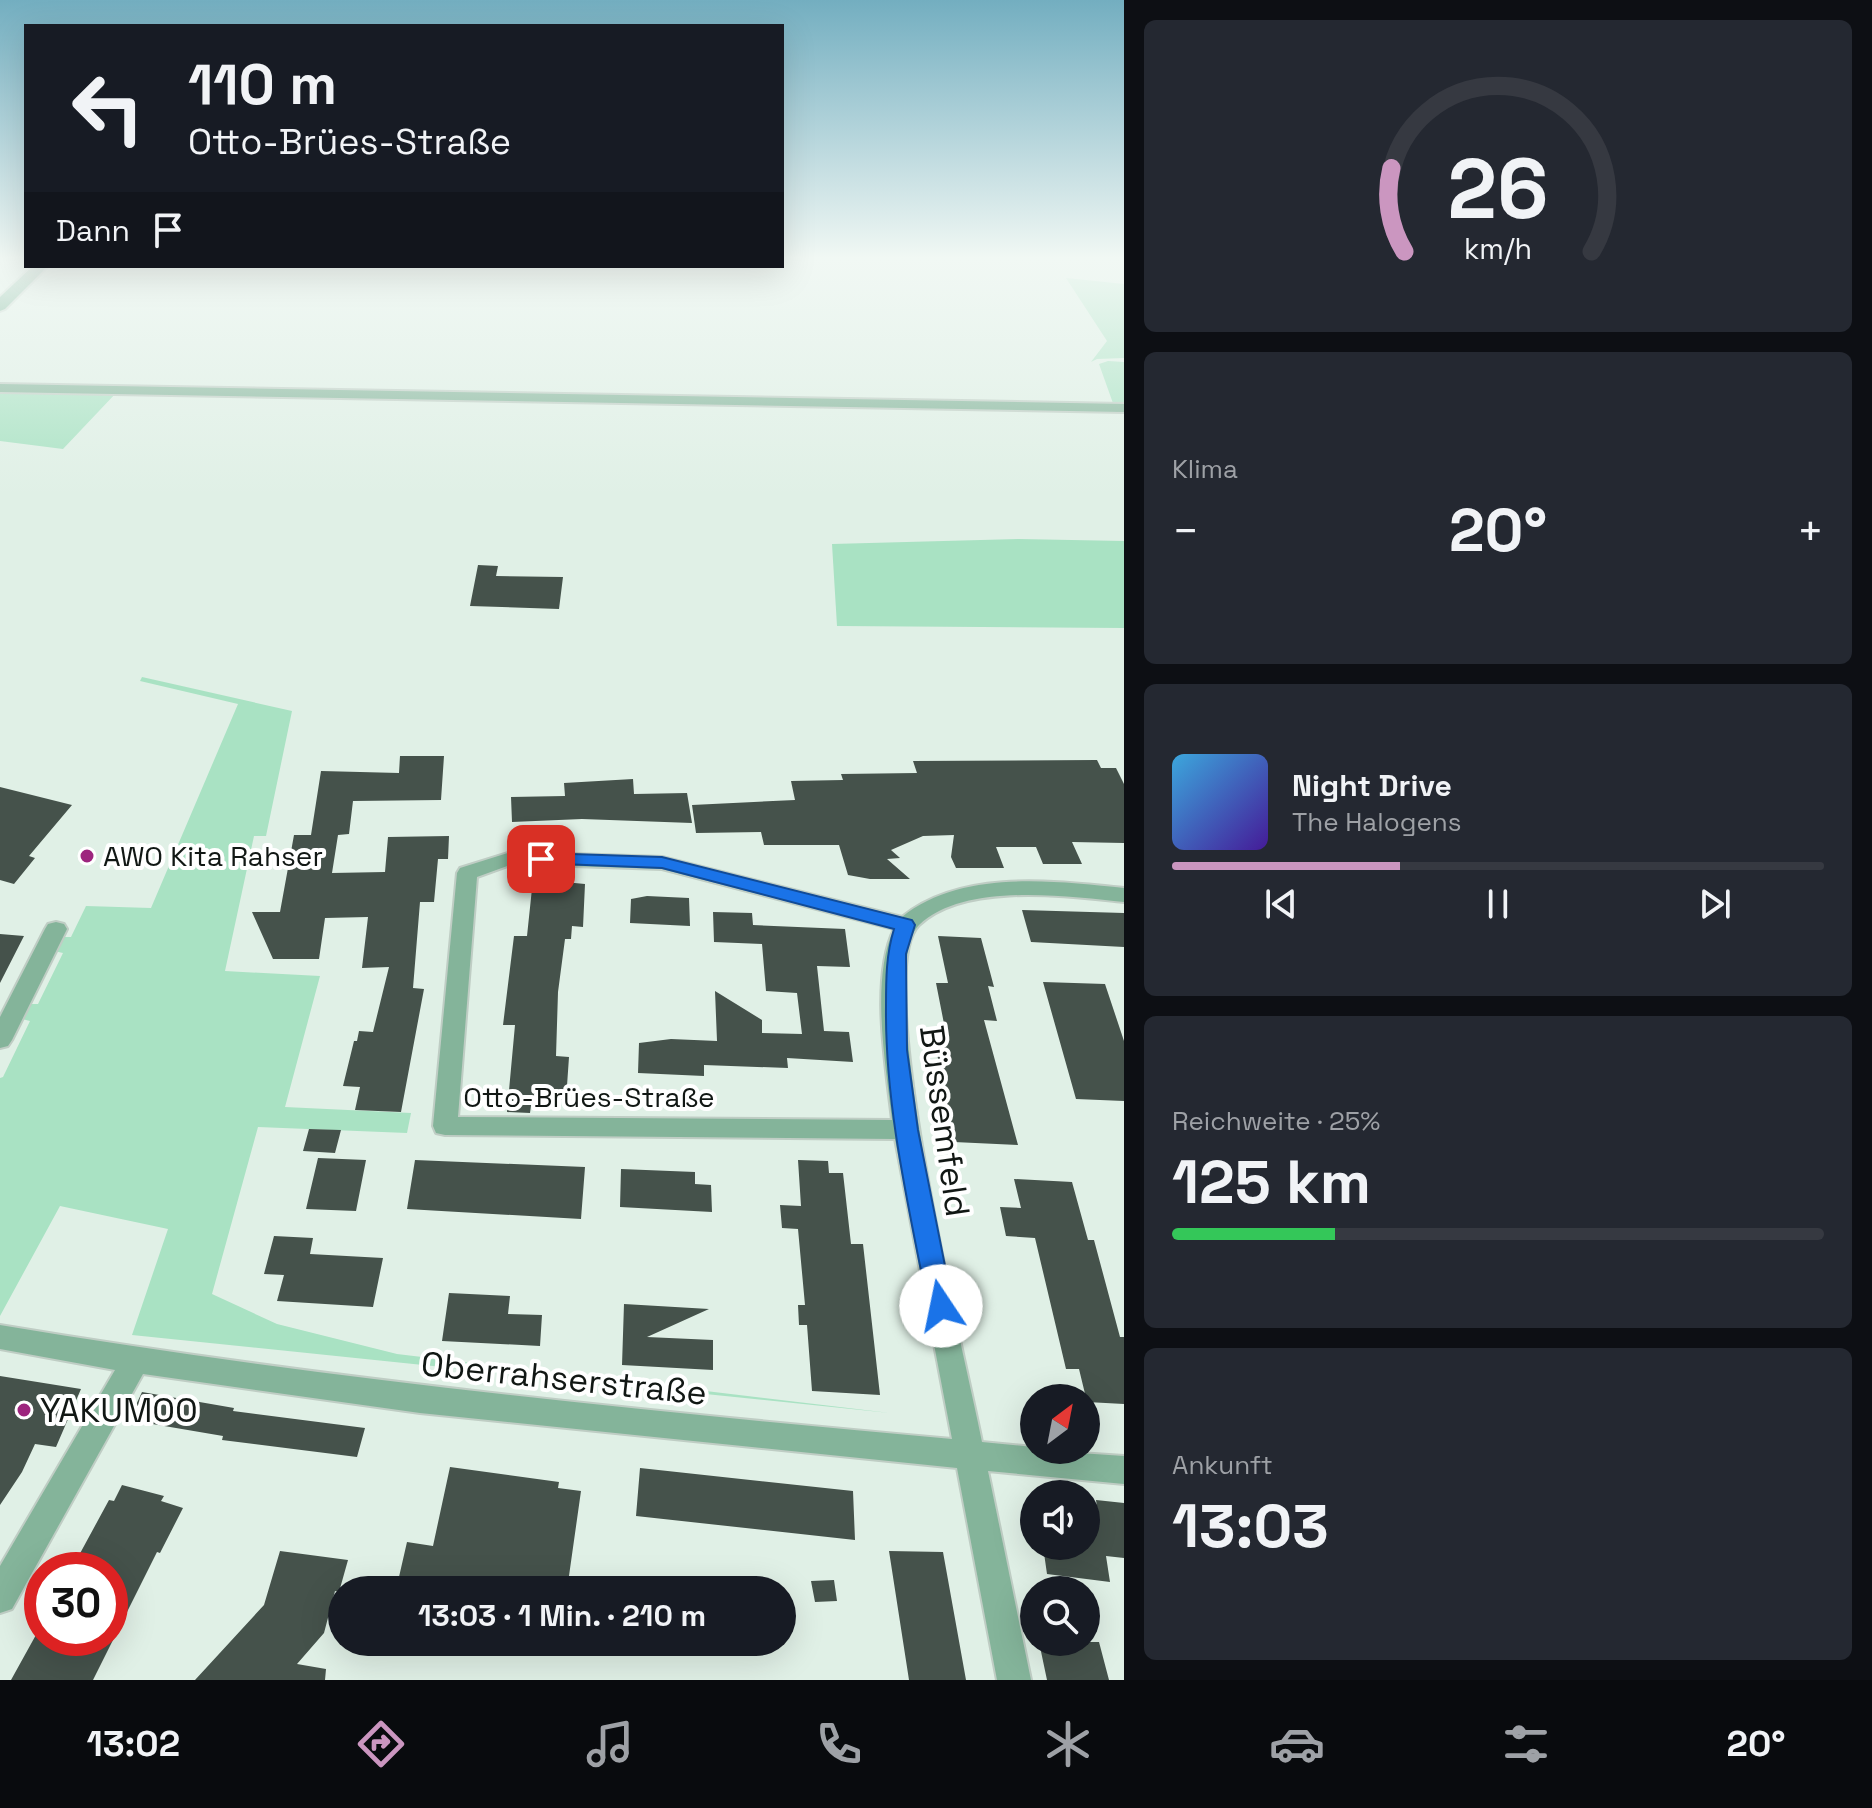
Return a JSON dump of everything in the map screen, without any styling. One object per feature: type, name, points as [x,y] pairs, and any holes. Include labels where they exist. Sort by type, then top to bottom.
[{"type":"street","points":[[0,388],[1124,408]]},
{"type":"street","name":"Otto-Brües-Straße","points":[[905,925],[662,863],[511,858],[467,873],[445,1126],[906,1130]]},
{"type":"street","points":[[905,925],[934,904],[962,893],[999,890],[1124,895]]},
{"type":"street","name":"Büssemfeld","points":[[905,925],[896,954],[896,1050],[906,1130],[1014,1680]]},
{"type":"street","points":[[0,1040],[56,929]]},
{"type":"street","name":"Oberrahserstraße","points":[[0,1337],[135,1362],[403,1397],[1124,1470]]},
{"type":"street","points":[[0,1597],[135,1362]]},
{"type":"green space","points":[[1105,338],[1124,338],[1124,358],[1091,362],[1107,341]]},
{"type":"green space","points":[[1124,362],[1124,406],[1114,406],[1099,364]]},
{"type":"green space","points":[[0,389],[117,392],[63,449],[0,441]]},
{"type":"green space","points":[[1019,539],[1124,541],[1124,628],[837,626],[832,544]]},
{"type":"green space","points":[[142,677],[292,711],[266,836],[254,836],[225,971],[320,976],[285,1107],[411,1113],[407,1133],[258,1127],[212,1294],[277,1324],[397,1354],[890,1413],[132,1335],[168,1229],[60,1206],[0,1316],[0,1078],[30,1021],[22,1019],[30,1004],[38,1004],[63,953],[54,951],[60,937],[71,937],[86,906],[151,908],[238,704],[140,681]]},
{"type":"building","points":[[478,565],[498,566],[496,576],[563,577],[559,609],[470,606]]},
{"type":"building","points":[[400,756],[444,756],[441,800],[353,801],[349,834],[338,835],[332,873],[385,872],[388,837],[449,836],[448,859],[438,859],[434,902],[420,902],[413,988],[424,989],[401,1112],[355,1110],[360,1087],[343,1086],[359,1031],[373,1032],[389,967],[362,968],[368,917],[325,918],[319,959],[273,959],[252,912],[280,912],[294,835],[311,835],[321,771],[399,773]]},
{"type":"building","points":[[1097,760],[1101,768],[1116,768],[1124,784],[1124,843],[1072,842],[1082,864],[1043,864],[1036,847],[996,847],[1004,868],[956,868],[951,857],[954,835],[923,836],[891,850],[900,858],[887,859],[910,879],[870,879],[848,875],[839,845],[764,845],[761,832],[696,833],[692,805],[795,800],[791,781],[843,780],[841,774],[917,773],[913,761]]},
{"type":"building","points":[[633,779],[634,794],[687,793],[692,823],[582,819],[512,822],[511,797],[565,796],[564,783]]},
{"type":"building","points":[[0,787],[72,805],[29,856],[35,858],[14,884],[0,880]]},
{"type":"building","points":[[533,879],[585,884],[583,927],[572,926],[571,939],[565,939],[558,992],[556,1056],[569,1057],[566,1100],[532,1098],[530,1113],[507,1112],[515,1025],[503,1025],[514,936],[527,936]]},
{"type":"building","points":[[647,896],[689,898],[690,926],[630,923],[631,899]]},
{"type":"building","points":[[1022,910],[1124,913],[1124,947],[1031,942]]},
{"type":"building","points":[[713,912],[752,913],[753,925],[845,929],[850,967],[817,966],[824,1031],[849,1032],[853,1062],[787,1058],[788,1068],[704,1065],[704,1076],[638,1073],[639,1043],[671,1039],[717,1041],[715,991],[762,1020],[762,1033],[802,1034],[797,993],[766,991],[762,944],[714,942]]},
{"type":"building","points":[[0,934],[24,936],[0,983]]},
{"type":"building","points":[[938,936],[981,938],[994,987],[988,986],[997,1021],[984,1020],[1018,1145],[954,1142],[934,1038],[947,1039],[936,983],[948,983]]},
{"type":"building","points":[[1043,982],[1105,984],[1124,1041],[1124,1101],[1076,1099]]},
{"type":"building","points":[[309,1129],[341,1130],[335,1153],[303,1151]]},
{"type":"building","points":[[318,1158],[366,1160],[356,1211],[306,1209]]},
{"type":"building","points":[[415,1160],[585,1167],[581,1219],[407,1209]]},
{"type":"building","points":[[798,1160],[828,1161],[829,1173],[843,1173],[851,1244],[863,1244],[880,1395],[812,1391],[807,1325],[799,1325],[798,1305],[805,1305],[798,1229],[782,1228],[780,1205],[801,1206]]},
{"type":"building","points":[[621,1169],[695,1172],[695,1184],[711,1185],[712,1212],[620,1207]]},
{"type":"building","points":[[1014,1179],[1072,1182],[1088,1240],[1094,1240],[1120,1337],[1124,1337],[1124,1404],[1100,1403],[1100,1384],[1083,1384],[1079,1369],[1066,1369],[1035,1238],[1006,1236],[1000,1207],[1021,1208]]},
{"type":"building","points":[[274,1236],[313,1238],[310,1254],[383,1258],[373,1307],[277,1301],[284,1275],[264,1274]]},
{"type":"building","points":[[449,1293],[510,1296],[508,1314],[542,1315],[540,1346],[442,1341]]},
{"type":"building","points":[[624,1304],[709,1309],[647,1337],[713,1340],[713,1370],[622,1365]]},
{"type":"building","points":[[0,1376],[81,1389],[56,1447],[35,1444],[22,1472],[0,1505]]},
{"type":"building","points":[[142,1392],[234,1408],[233,1411],[365,1428],[357,1457],[222,1440],[223,1436],[129,1420]]},
{"type":"building","points":[[450,1467],[559,1482],[558,1488],[581,1491],[569,1576],[399,1576],[407,1542],[433,1546]]},
{"type":"building","points":[[640,1468],[853,1491],[855,1540],[636,1516]]},
{"type":"building","points":[[122,1485],[164,1496],[161,1501],[183,1508],[128,1610],[128,1552],[81,1552],[109,1500],[114,1501]]},
{"type":"building","points":[[1100,1500],[1124,1503],[1124,1558],[1106,1556],[1110,1582],[1100,1581],[1100,1576],[1047,1574],[1045,1560],[1100,1560]]},
{"type":"building","points":[[280,1551],[348,1560],[344,1576],[328,1576],[328,1618],[324,1633],[297,1664],[326,1669],[325,1680],[195,1680],[264,1605]]},
{"type":"building","points":[[889,1551],[943,1552],[966,1680],[909,1680]]},
{"type":"building","points":[[834,1580],[837,1601],[815,1602],[811,1581]]},
{"type":"building","points":[[1100,1646],[1109,1680],[1047,1680],[1042,1656],[1100,1656]]},
{"type":"building","points":[[24,1656],[105,1656],[93,1680],[11,1680]]},
{"type":"place","name":"AWO Kita Rahser","points":[[87,856]]},
{"type":"place","name":"YAKUMOO","points":[[24,1410]]},
{"type":"route","points":[[541,859],[662,863],[905,925],[896,954],[896,1050],[906,1130],[941,1306]]}]
